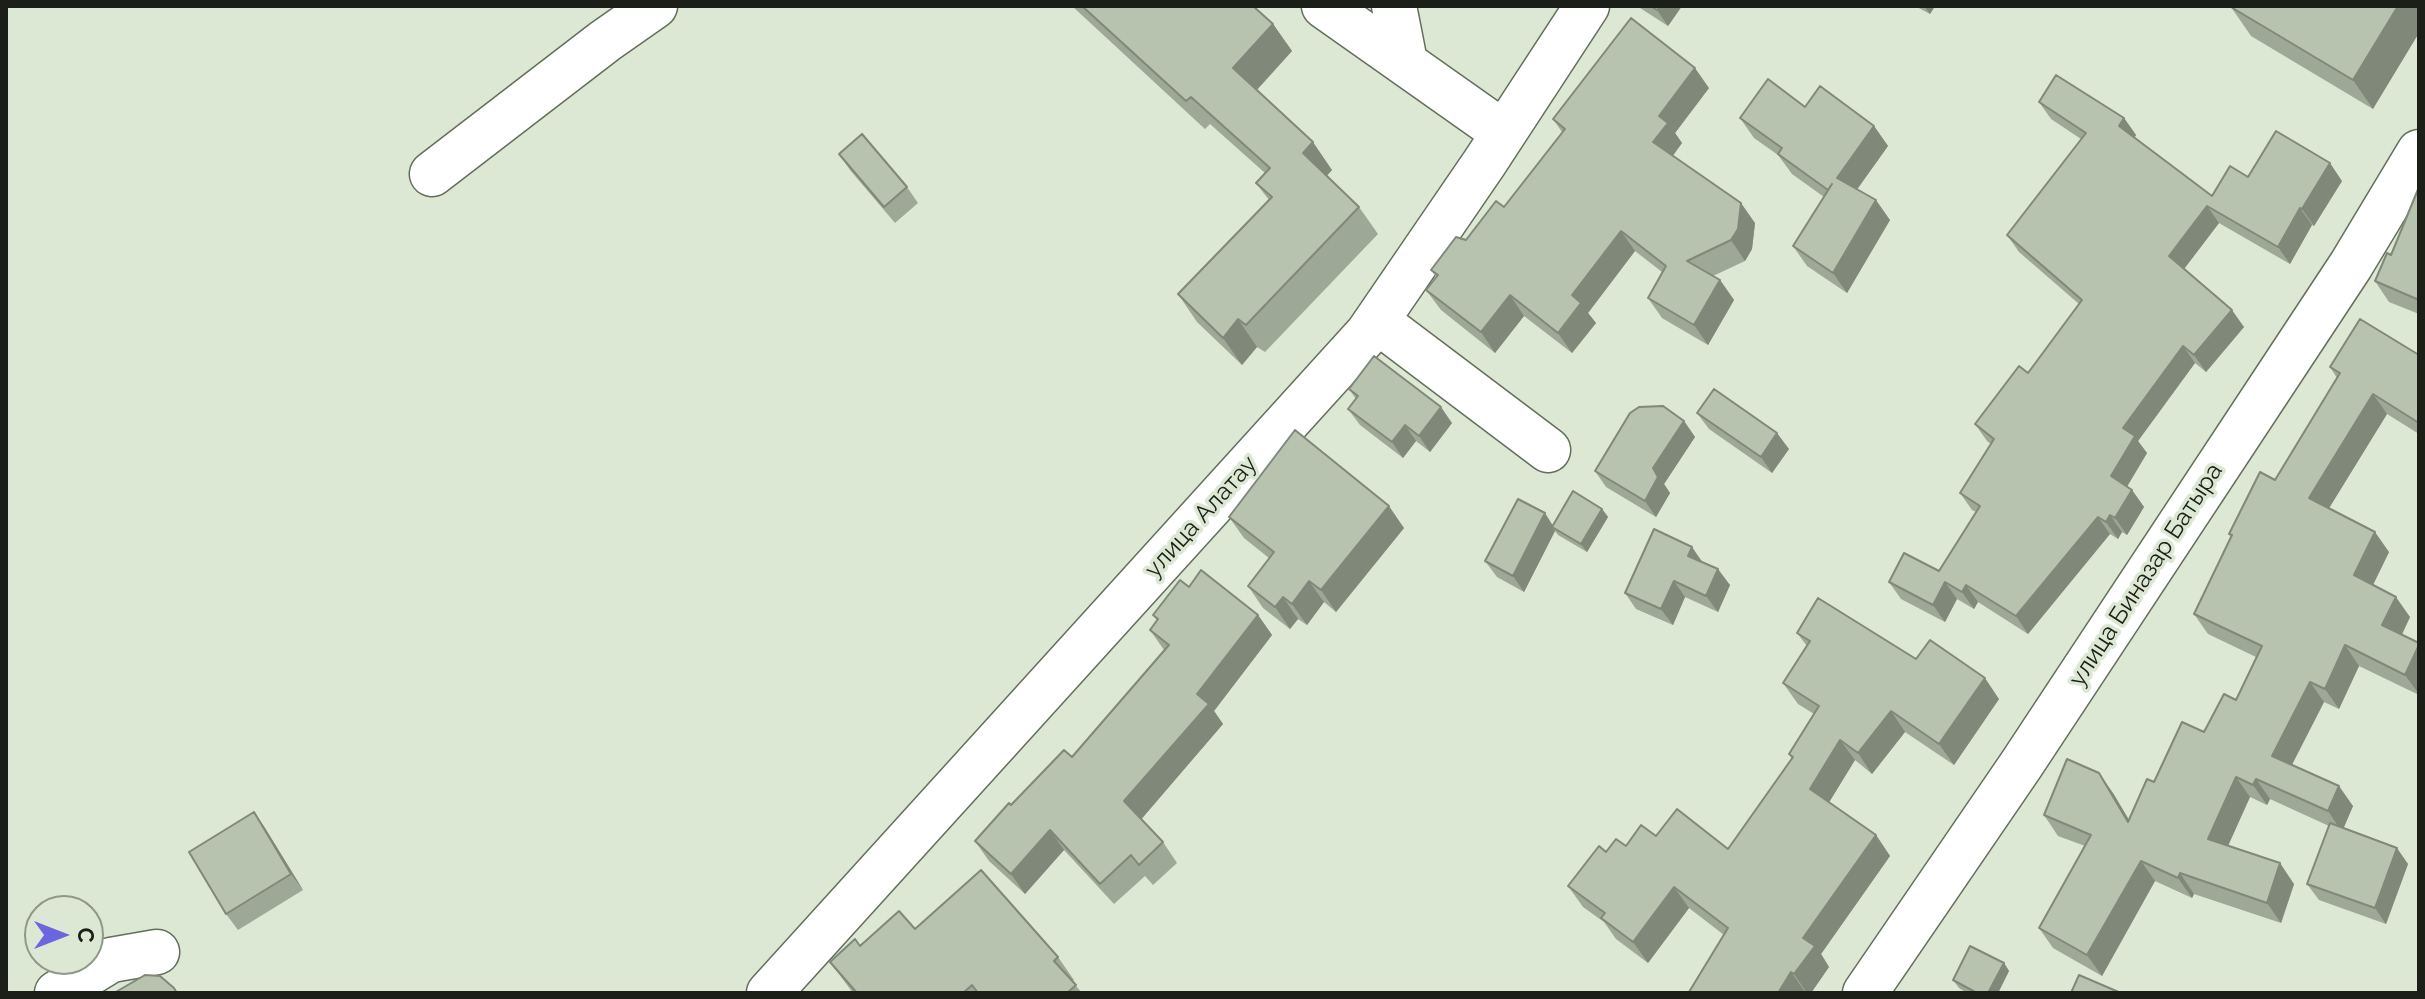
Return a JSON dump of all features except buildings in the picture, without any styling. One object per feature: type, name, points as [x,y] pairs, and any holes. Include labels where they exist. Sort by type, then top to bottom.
[{"type":"street","points":[[432,174],[655,6]]},
{"type":"street","points":[[1324,6],[1504,133]]},
{"type":"street","points":[[1394,6],[1405,62]]},
{"type":"street","name":"улица Алатау","points":[[769,993],[1377,321],[1587,6]]},
{"type":"street","name":"улица Биназар Батыра","points":[[1865,993],[2021,765],[2351,265],[2419,152]]},
{"type":"street","points":[[1377,321],[1548,450]]},
{"type":"street","points":[[57,993],[111,960],[157,952]]}]
